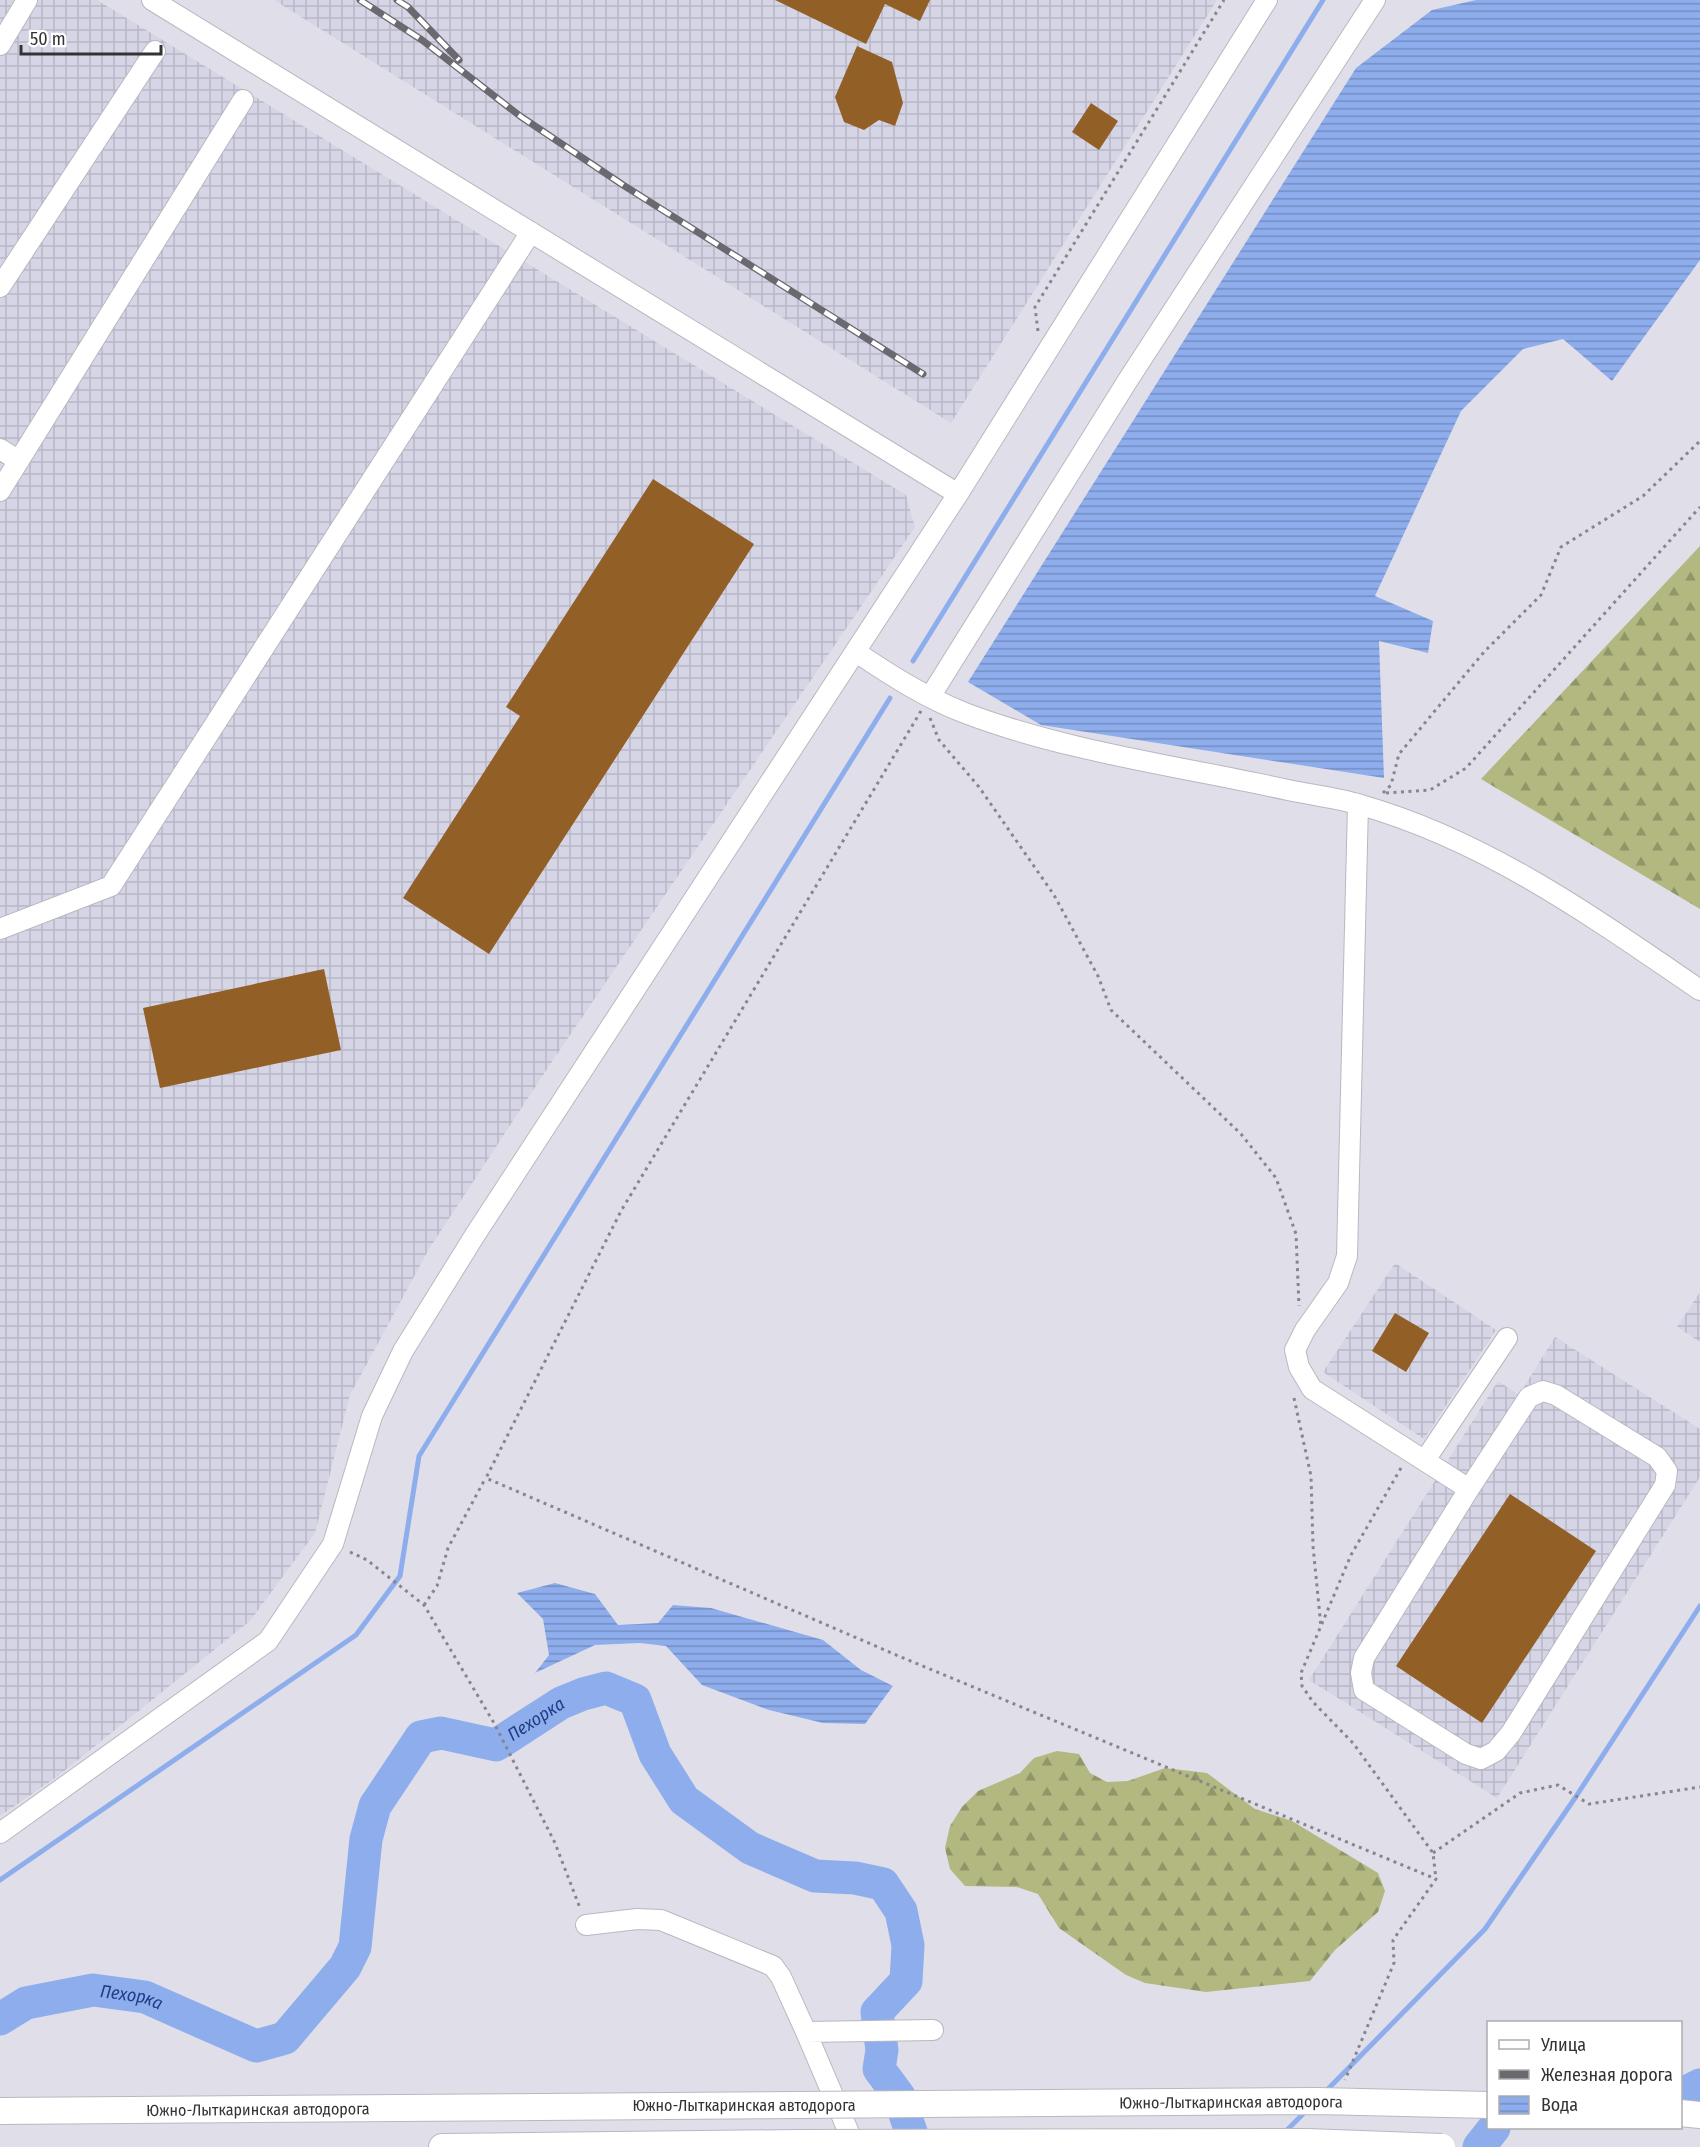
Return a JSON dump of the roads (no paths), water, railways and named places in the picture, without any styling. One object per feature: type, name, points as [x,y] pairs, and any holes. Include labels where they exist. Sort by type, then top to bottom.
[{"type":"main road","name":"Южно-Лыткаринская автодорога","points":[[0,2111],[1318,2101],[1487,2104]]},
{"type":"main road","points":[[1682,2113],[1700,2115]]},
{"type":"main road","points":[[442,2147],[797,2143],[1307,2142],[1442,2147]]},
{"type":"street","points":[[0,45],[27,0]]},
{"type":"street","points":[[152,0],[958,494]]},
{"type":"street","points":[[0,1833],[268,1641],[333,1544],[372,1416],[403,1351],[475,1235],[958,494],[1267,0]]},
{"type":"street","points":[[927,701],[1128,381],[1375,0]]},
{"type":"street","points":[[0,287],[155,51]]},
{"type":"street","points":[[0,491],[243,100]]},
{"type":"street","points":[[0,929],[111,886],[531,232]]},
{"type":"street","points":[[0,449],[19,461]]},
{"type":"street","points":[[856,652],[927,701],[987,720],[1065,742],[1358,804],[1432,831],[1491,857],[1539,883],[1700,990]]},
{"type":"street","points":[[1358,804],[1347,1257],[1338,1283],[1305,1330],[1295,1350],[1299,1367],[1312,1389],[1469,1489]]},
{"type":"street","points":[[1425,1460],[1507,1338]]},
{"type":"street","points":[[1543,1391],[1556,1395],[1658,1457],[1667,1471],[1665,1485],[1511,1733],[1497,1751],[1481,1759],[1466,1754],[1364,1690],[1361,1673],[1364,1658],[1469,1489],[1529,1397],[1543,1391]]},
{"type":"street","points":[[586,1924],[637,1919],[661,1920],[773,1966],[781,1977],[806,2032],[855,2147]]},
{"type":"street","points":[[806,2032],[933,2030]]},
{"type":"water","points":[[1476,0],[1700,0],[1700,260],[1612,381],[1563,339],[1523,349],[1461,411],[1375,596],[1433,621],[1428,653],[1379,641],[1384,778],[1041,725],[968,682],[1356,68],[1432,10]]},
{"type":"water","points":[[555,1583],[595,1594],[618,1625],[658,1623],[673,1605],[711,1608],[823,1640],[861,1670],[893,1686],[865,1724],[823,1723],[769,1710],[702,1685],[666,1646],[640,1643],[595,1645],[535,1673],[549,1655],[543,1619],[517,1593]]},
{"type":"waterway","points":[[913,661],[1323,0]]},
{"type":"waterway","points":[[0,1880],[356,1635],[400,1576],[419,1456],[890,698]]},
{"type":"waterway","points":[[1325,2092],[1485,1929],[1575,1798],[1700,1606]]},
{"type":"waterway","name":"Пехорка","points":[[0,2019],[26,2003],[93,1990],[145,1997],[256,2046],[285,2038],[345,1967],[355,1947],[366,1839],[375,1806],[421,1737],[441,1733],[496,1745],[561,1703],[606,1688],[635,1700],[655,1754],[684,1800],[750,1848],[815,1876],[855,1878],[883,1884],[901,1911],[908,1945],[906,1981],[877,2012],[882,2050],[879,2069],[899,2096],[916,2147]]},
{"type":"waterway","name":"Пехорка","points":[[1682,2094],[1700,2085]]},
{"type":"waterway","points":[[1285,2132],[1308,2109]]},
{"type":"waterway","name":"Пехорка","points":[[1479,2147],[1493,2129]]},
{"type":"railway","points":[[360,0],[422,40],[520,116],[623,185],[923,374]]},
{"type":"railway","points":[[397,0],[408,7],[459,60]]}]
